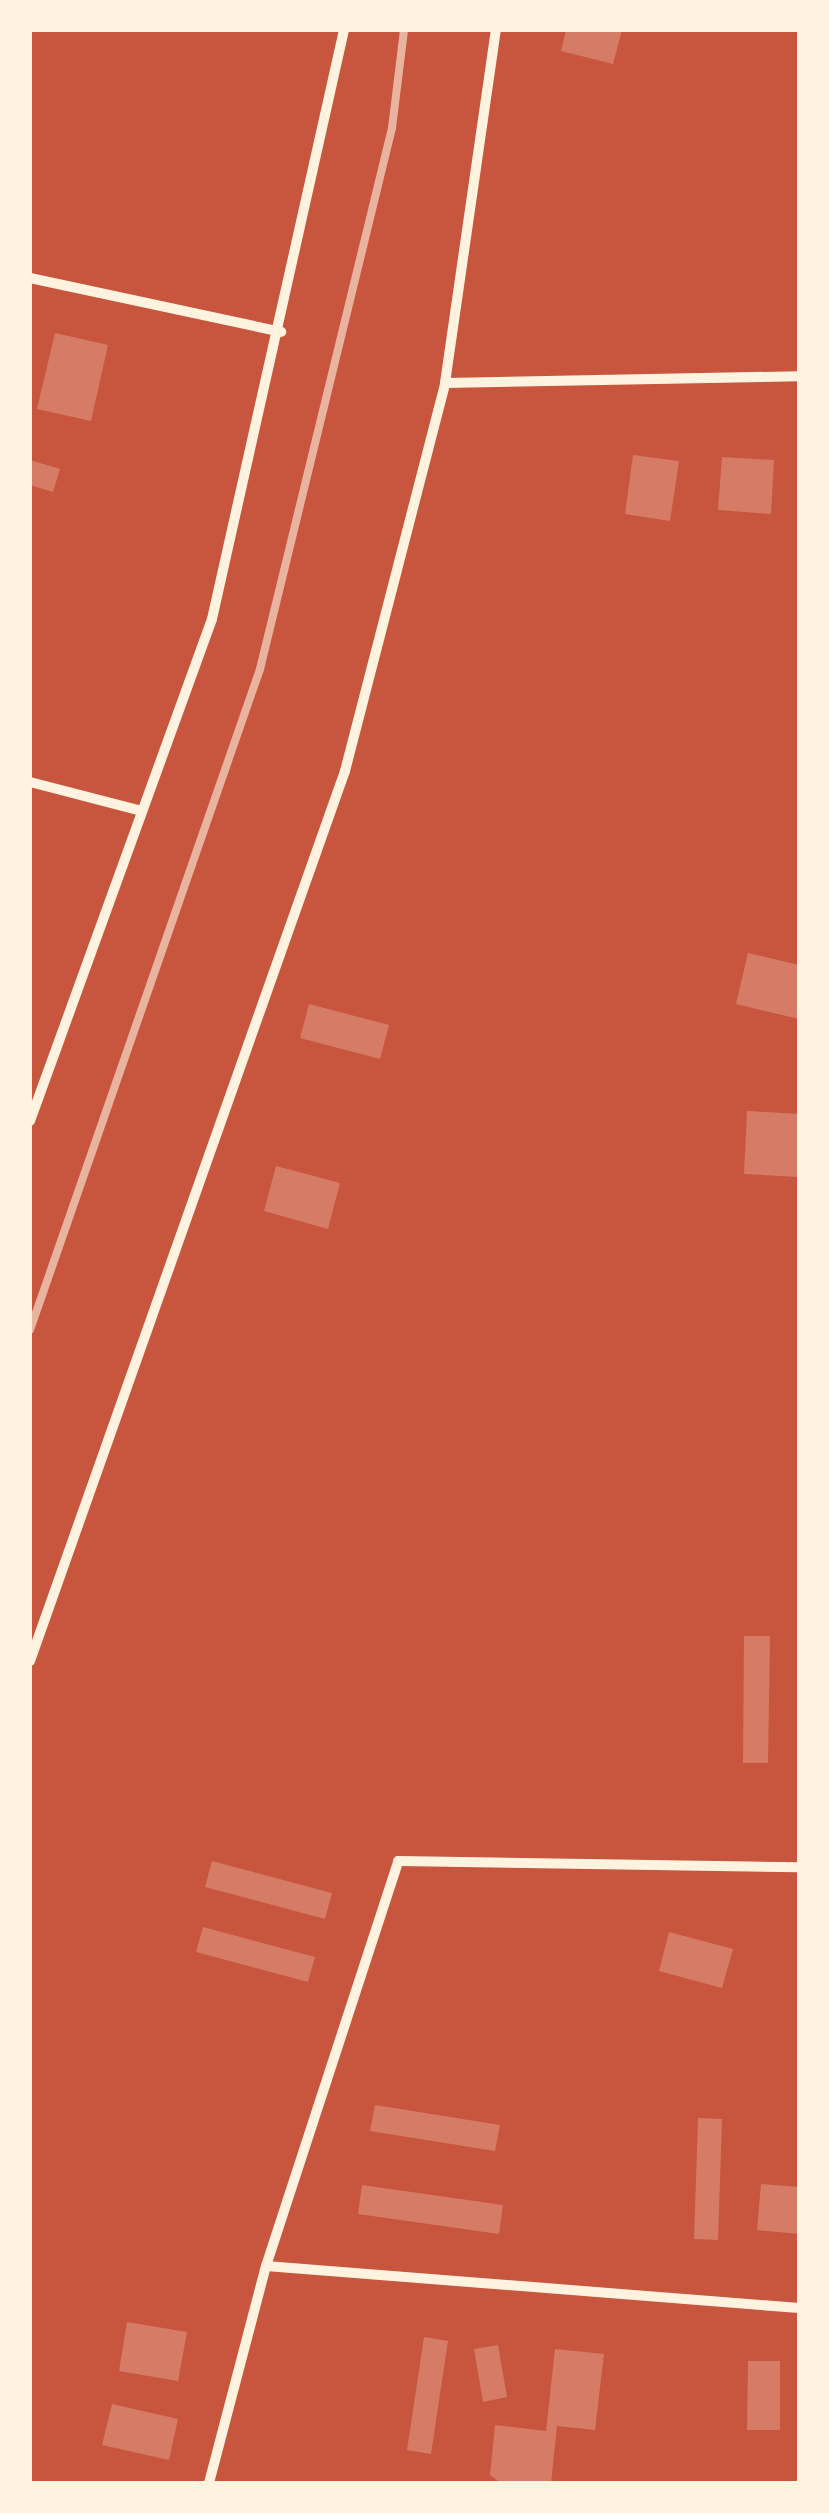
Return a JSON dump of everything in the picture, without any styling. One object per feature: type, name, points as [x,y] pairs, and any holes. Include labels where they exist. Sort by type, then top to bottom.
[{"type":"street","points":[[30,1121],[212,619],[281,332],[344,30]]},
{"type":"street","points":[[30,1660],[345,771],[445,383],[496,30]]},
{"type":"street","points":[[30,278],[281,332]]},
{"type":"street","points":[[445,383],[799,376]]},
{"type":"street","points":[[30,782],[142,811]]},
{"type":"street","points":[[209,2483],[266,2266],[398,1861],[799,1867]]},
{"type":"street","points":[[266,2266],[799,2308]]},
{"type":"building","points":[[566,30],[622,30],[613,64],[561,51]]},
{"type":"building","points":[[55,333],[108,345],[91,421],[37,409]]},
{"type":"building","points":[[633,455],[679,461],[670,521],[625,514]]},
{"type":"building","points":[[722,457],[774,460],[771,514],[718,510]]},
{"type":"building","points":[[30,460],[60,469],[53,492],[30,485]]},
{"type":"building","points":[[748,953],[799,965],[799,1019],[736,1004]]},
{"type":"building","points":[[309,1004],[389,1025],[380,1059],[300,1038]]},
{"type":"building","points":[[747,1111],[799,1114],[799,1177],[744,1174]]},
{"type":"building","points":[[276,1166],[340,1183],[328,1229],[264,1211]]},
{"type":"building","points":[[744,1636],[770,1636],[768,1763],[743,1763]]},
{"type":"building","points":[[212,1861],[332,1893],[325,1919],[205,1887]]},
{"type":"building","points":[[203,1927],[315,1957],[308,1982],[196,1952]]},
{"type":"building","points":[[669,1932],[733,1949],[722,1988],[659,1971]]},
{"type":"building","points":[[375,2105],[500,2125],[495,2151],[370,2131]]},
{"type":"building","points":[[698,2118],[722,2119],[718,2240],[694,2239]]},
{"type":"building","points":[[761,2184],[799,2187],[799,2234],[757,2230]]},
{"type":"building","points":[[362,2185],[503,2205],[499,2234],[358,2214]]},
{"type":"building","points":[[127,2322],[187,2332],[178,2381],[119,2371]]},
{"type":"building","points":[[424,2337],[448,2341],[431,2454],[407,2450]]},
{"type":"building","points":[[498,2345],[507,2397],[483,2402],[474,2349]]},
{"type":"building","points":[[555,2349],[604,2354],[595,2430],[557,2426],[551,2483],[501,2483],[490,2475],[495,2425],[546,2431]]},
{"type":"building","points":[[748,2361],[780,2361],[780,2430],[747,2430]]},
{"type":"building","points":[[112,2404],[178,2419],[169,2460],[102,2445]]},
{"type":"railway","points":[[30,1330],[260,669],[392,128],[404,30]]}]
